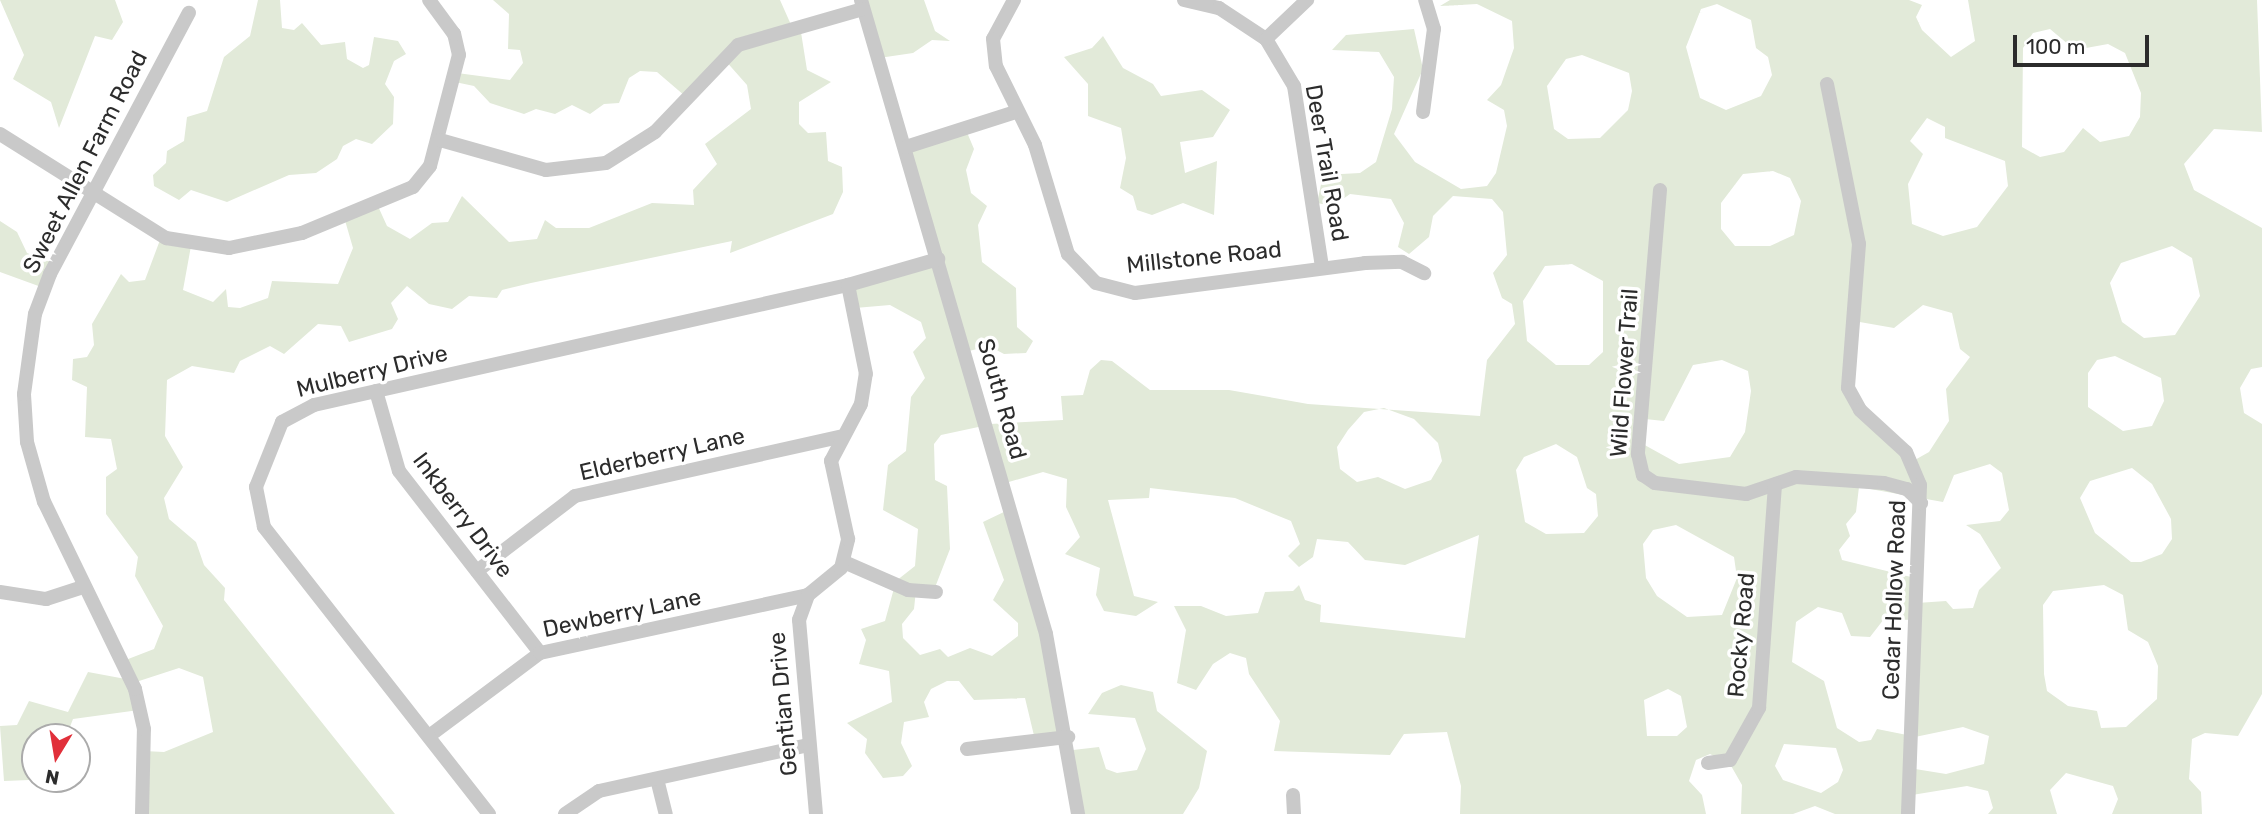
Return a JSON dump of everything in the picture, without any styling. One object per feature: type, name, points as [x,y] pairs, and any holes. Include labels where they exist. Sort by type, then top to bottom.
[{"type":"street","points":[[0,134],[93,197],[166,238],[212,248],[255,244],[302,233],[413,187],[440,140],[459,47],[429,0]]},
{"type":"street","points":[[906,147],[1016,112],[993,49],[997,24],[1014,0]]},
{"type":"street","name":"Deer Trail Road","points":[[1184,0],[1219,8],[1266,39],[1294,86],[1322,267]]},
{"type":"street","points":[[1266,39],[1307,0]]},
{"type":"street","points":[[1423,112],[1434,29],[1425,0]]},
{"type":"street","points":[[440,140],[545,170],[599,165],[655,132],[738,45],[862,4]]},
{"type":"street","name":"South Road","points":[[862,4],[906,147],[1046,634],[1068,737],[1078,814]]},
{"type":"street","name":"Sweet Allen Farm Road","points":[[142,814],[144,729],[135,689],[82,587],[37,483],[24,394],[40,297],[189,13]]},
{"type":"street","name":"Cedar Hollow Road","points":[[1827,84],[1859,244],[1848,388],[1860,410],[1913,462],[1921,503],[1908,814]]},
{"type":"street","name":"Millstone Road","points":[[1016,112],[1035,145],[1068,254],[1096,283],[1135,293],[1322,267],[1402,262],[1423,273]]},
{"type":"street","name":"Wild Flower Trail","points":[[1660,190],[1640,471],[1655,482],[1740,494],[1796,477],[1891,483],[1921,503]]},
{"type":"street","name":"Mulberry Drive","points":[[489,814],[258,513],[258,475],[282,422],[314,405],[848,285],[938,258]]},
{"type":"street","points":[[808,595],[844,562],[847,528],[831,461],[839,437],[865,387],[848,285]]},
{"type":"street","name":"Inkberry Drive","points":[[376,391],[393,461],[540,653]]},
{"type":"street","name":"Elderberry Lane","points":[[477,571],[575,496],[839,437]]},
{"type":"street","name":"Rocky Road","points":[[1708,763],[1730,760],[1759,708],[1775,485]]},
{"type":"street","points":[[844,562],[908,590],[936,592]]},
{"type":"street","points":[[0,592],[46,599],[82,587]]},
{"type":"street","name":"Dewberry Lane","points":[[429,736],[540,653],[808,595]]},
{"type":"street","name":"Gentian Drive","points":[[808,595],[799,620],[816,814]]},
{"type":"street","points":[[967,748],[1068,737]]},
{"type":"street","points":[[565,814],[599,791],[809,745]]},
{"type":"street","points":[[657,779],[666,814]]},
{"type":"street","points":[[1293,795],[1294,814]]},
{"type":"green space","points":[[0,0],[115,0],[123,22],[112,40],[95,36],[59,128],[51,102],[13,79],[24,55]]},
{"type":"green space","points":[[258,0],[280,0],[282,28],[294,30],[302,23],[321,45],[345,42],[347,59],[363,68],[369,65],[374,37],[398,41],[406,54],[394,61],[385,84],[394,97],[393,124],[372,144],[356,139],[343,146],[337,159],[316,173],[289,175],[227,202],[191,190],[179,200],[154,186],[153,175],[166,163],[167,151],[184,141],[187,117],[207,111],[224,57],[250,36]]},
{"type":"green space","points":[[493,0],[780,0],[792,27],[800,26],[807,70],[831,82],[799,102],[799,124],[808,133],[826,132],[828,161],[842,167],[843,192],[833,214],[730,253],[732,241],[502,290],[497,298],[469,296],[452,309],[429,304],[407,286],[391,303],[398,319],[392,329],[349,342],[341,326],[318,324],[284,354],[270,346],[240,361],[234,373],[192,366],[167,380],[165,436],[183,467],[164,498],[169,519],[196,542],[204,565],[225,588],[224,600],[395,814],[142,814],[144,751],[164,752],[213,732],[203,677],[179,668],[136,682],[139,710],[73,719],[71,723],[21,723],[21,780],[4,781],[0,726],[17,725],[29,701],[68,712],[88,672],[131,680],[123,661],[154,649],[163,626],[135,576],[138,557],[106,514],[106,477],[117,469],[111,439],[85,437],[87,387],[72,380],[73,359],[87,357],[94,345],[92,324],[121,274],[129,282],[145,280],[160,240],[191,246],[183,290],[213,302],[226,289],[228,307],[240,308],[268,298],[272,281],[338,284],[353,248],[344,217],[377,204],[387,226],[410,239],[432,223],[448,222],[462,196],[509,242],[537,239],[545,220],[556,228],[589,228],[652,203],[694,205],[693,190],[717,164],[705,144],[751,109],[747,85],[724,59],[685,96],[657,72],[640,71],[629,78],[619,103],[604,104],[590,114],[572,105],[555,114],[536,109],[524,114],[490,103],[474,86],[455,82],[457,73],[510,80],[523,63],[520,50],[508,49],[509,14]]},
{"type":"green space","points":[[859,0],[924,0],[935,31],[950,41],[932,40],[913,53],[879,58]]},
{"type":"green space","points":[[1450,0],[1909,0],[1922,5],[1916,17],[1922,30],[1951,57],[1975,41],[1968,0],[2257,0],[2262,132],[2214,129],[2184,164],[2194,190],[2262,228],[2262,367],[2251,369],[2240,388],[2244,413],[2262,424],[2262,694],[2238,736],[2205,733],[2192,739],[2189,779],[2201,792],[2202,814],[2112,814],[2118,799],[2113,786],[2066,773],[2050,790],[2057,814],[1988,814],[1993,808],[1988,791],[1967,786],[1912,795],[1913,814],[1835,814],[1815,806],[1793,814],[1741,814],[1742,785],[1730,764],[1710,754],[1696,760],[1689,781],[1702,795],[1706,814],[1460,814],[1461,786],[1447,732],[1404,734],[1390,755],[1274,751],[1280,721],[1249,674],[1246,658],[1230,653],[1213,664],[1196,690],[1177,683],[1186,630],[1174,606],[1201,606],[1226,616],[1258,613],[1265,592],[1293,591],[1299,585],[1305,600],[1321,605],[1320,622],[1465,638],[1479,535],[1405,565],[1365,560],[1348,542],[1317,539],[1313,557],[1299,567],[1288,556],[1300,544],[1291,521],[1235,498],[1150,488],[1149,498],[1108,500],[1134,596],[1158,602],[1136,616],[1104,611],[1096,595],[1100,568],[1065,554],[1080,537],[1066,507],[1067,479],[1043,472],[1002,484],[990,424],[1063,420],[1061,396],[1083,395],[1090,370],[1101,360],[1112,361],[1150,390],[1229,390],[1308,404],[1379,409],[1364,412],[1337,447],[1340,469],[1357,482],[1378,477],[1405,489],[1431,480],[1442,461],[1438,443],[1414,419],[1388,410],[1480,416],[1487,360],[1515,324],[1512,304],[1502,298],[1493,273],[1507,255],[1503,212],[1492,199],[1453,196],[1433,216],[1429,237],[1409,254],[1398,247],[1404,223],[1391,199],[1350,194],[1333,206],[1317,203],[1323,175],[1360,173],[1376,162],[1392,109],[1394,77],[1379,52],[1332,50],[1346,35],[1414,29],[1423,69],[1394,134],[1415,162],[1461,189],[1487,186],[1496,173],[1507,126],[1504,110],[1487,100],[1501,85],[1514,48],[1512,21],[1477,4],[1440,6]],"holes":[[[1717,4],[1751,20],[1756,48],[1768,57],[1772,75],[1761,96],[1726,110],[1700,98],[1686,47],[1701,9]],[[2050,29],[2075,50],[2108,44],[2125,53],[2141,93],[2140,117],[2129,136],[2100,142],[2083,128],[2064,152],[2040,157],[2022,147],[2023,48],[2033,33]],[[1582,55],[1629,73],[1632,91],[1628,110],[1600,138],[1568,139],[1554,129],[1547,86],[1566,59]],[[1927,118],[1945,127],[1945,138],[2005,161],[2008,186],[1977,227],[1943,236],[1912,224],[1908,184],[1923,154],[1910,141]],[[1773,171],[1790,178],[1801,201],[1794,235],[1770,246],[1735,246],[1721,229],[1721,203],[1743,174]],[[2172,246],[2192,258],[2200,296],[2175,335],[2144,338],[2122,322],[2110,283],[2121,263]],[[1572,264],[1603,281],[1603,352],[1589,365],[1556,365],[1527,341],[1523,301],[1545,266]],[[1923,305],[1952,313],[1960,349],[1970,357],[1946,389],[1949,421],[1929,452],[1913,461],[1848,388],[1854,321],[1894,328]],[[2115,356],[2161,378],[2164,401],[2152,426],[2123,431],[2088,407],[2088,373],[2097,360]],[[1722,360],[1748,371],[1751,391],[1745,432],[1730,457],[1679,464],[1641,443],[1645,419],[1664,421],[1693,365]],[[1556,444],[1577,457],[1587,488],[1596,494],[1598,516],[1584,533],[1546,534],[1525,522],[1516,470],[1524,457]],[[1990,464],[2002,473],[2009,510],[2000,521],[1966,525],[1980,534],[2001,568],[1979,590],[1973,608],[1953,609],[1946,601],[1917,603],[1915,578],[1842,560],[1839,550],[1850,536],[1846,524],[1856,512],[1859,487],[1943,502],[1954,475]],[[2132,468],[2152,484],[2171,519],[2172,539],[2162,554],[2141,562],[2131,562],[2095,533],[2080,498],[2090,481]],[[1676,525],[1734,557],[1737,578],[1722,615],[1687,617],[1657,596],[1646,578],[1643,544],[1653,530]],[[2104,585],[2123,595],[2128,630],[2148,642],[2158,666],[2157,699],[2126,727],[2101,728],[2097,711],[2068,706],[2047,691],[2044,674],[2043,605],[2053,591]],[[1818,607],[1842,613],[1851,636],[1870,637],[1884,619],[1913,620],[1907,735],[1877,729],[1871,740],[1859,742],[1837,728],[1824,681],[1792,662],[1796,622]],[[1668,689],[1681,696],[1687,727],[1677,736],[1647,736],[1644,700]],[[1963,727],[1989,736],[1984,764],[1946,774],[1909,768],[1910,738]],[[1784,744],[1836,748],[1843,770],[1838,782],[1821,793],[1783,780],[1775,766]]]},
{"type":"green space","points":[[1103,36],[1123,68],[1153,84],[1161,96],[1202,90],[1230,110],[1213,137],[1180,142],[1185,173],[1217,161],[1214,215],[1183,203],[1152,215],[1137,210],[1133,196],[1120,188],[1126,158],[1121,128],[1088,116],[1088,84],[1064,57],[1092,48]]},
{"type":"green space","points":[[966,130],[974,149],[966,170],[971,193],[987,206],[978,225],[982,262],[1016,288],[1017,327],[1033,341],[1026,353],[1004,354],[989,346],[965,352],[983,426],[941,435],[934,444],[935,480],[947,486],[950,549],[934,590],[916,590],[914,609],[902,624],[903,638],[920,655],[940,649],[948,657],[970,648],[992,656],[1018,636],[1018,623],[993,600],[1004,580],[983,522],[1008,510],[1067,735],[1036,744],[1025,698],[974,700],[959,681],[947,681],[931,689],[924,702],[929,717],[904,722],[901,743],[912,766],[903,776],[883,778],[865,753],[867,739],[847,723],[892,702],[889,671],[859,664],[866,640],[861,629],[885,621],[896,581],[915,566],[918,529],[883,510],[888,465],[906,451],[911,397],[925,378],[913,352],[926,338],[921,322],[890,305],[855,308],[850,289],[937,260],[906,150]]},
{"type":"green space","points":[[0,221],[17,232],[27,253],[56,264],[44,288],[0,272]]},
{"type":"green space","points":[[1121,685],[1153,692],[1157,711],[1207,751],[1199,788],[1183,814],[1077,814],[1073,750],[1099,747],[1106,769],[1117,773],[1137,770],[1146,749],[1135,718],[1088,714],[1102,693]]}]
